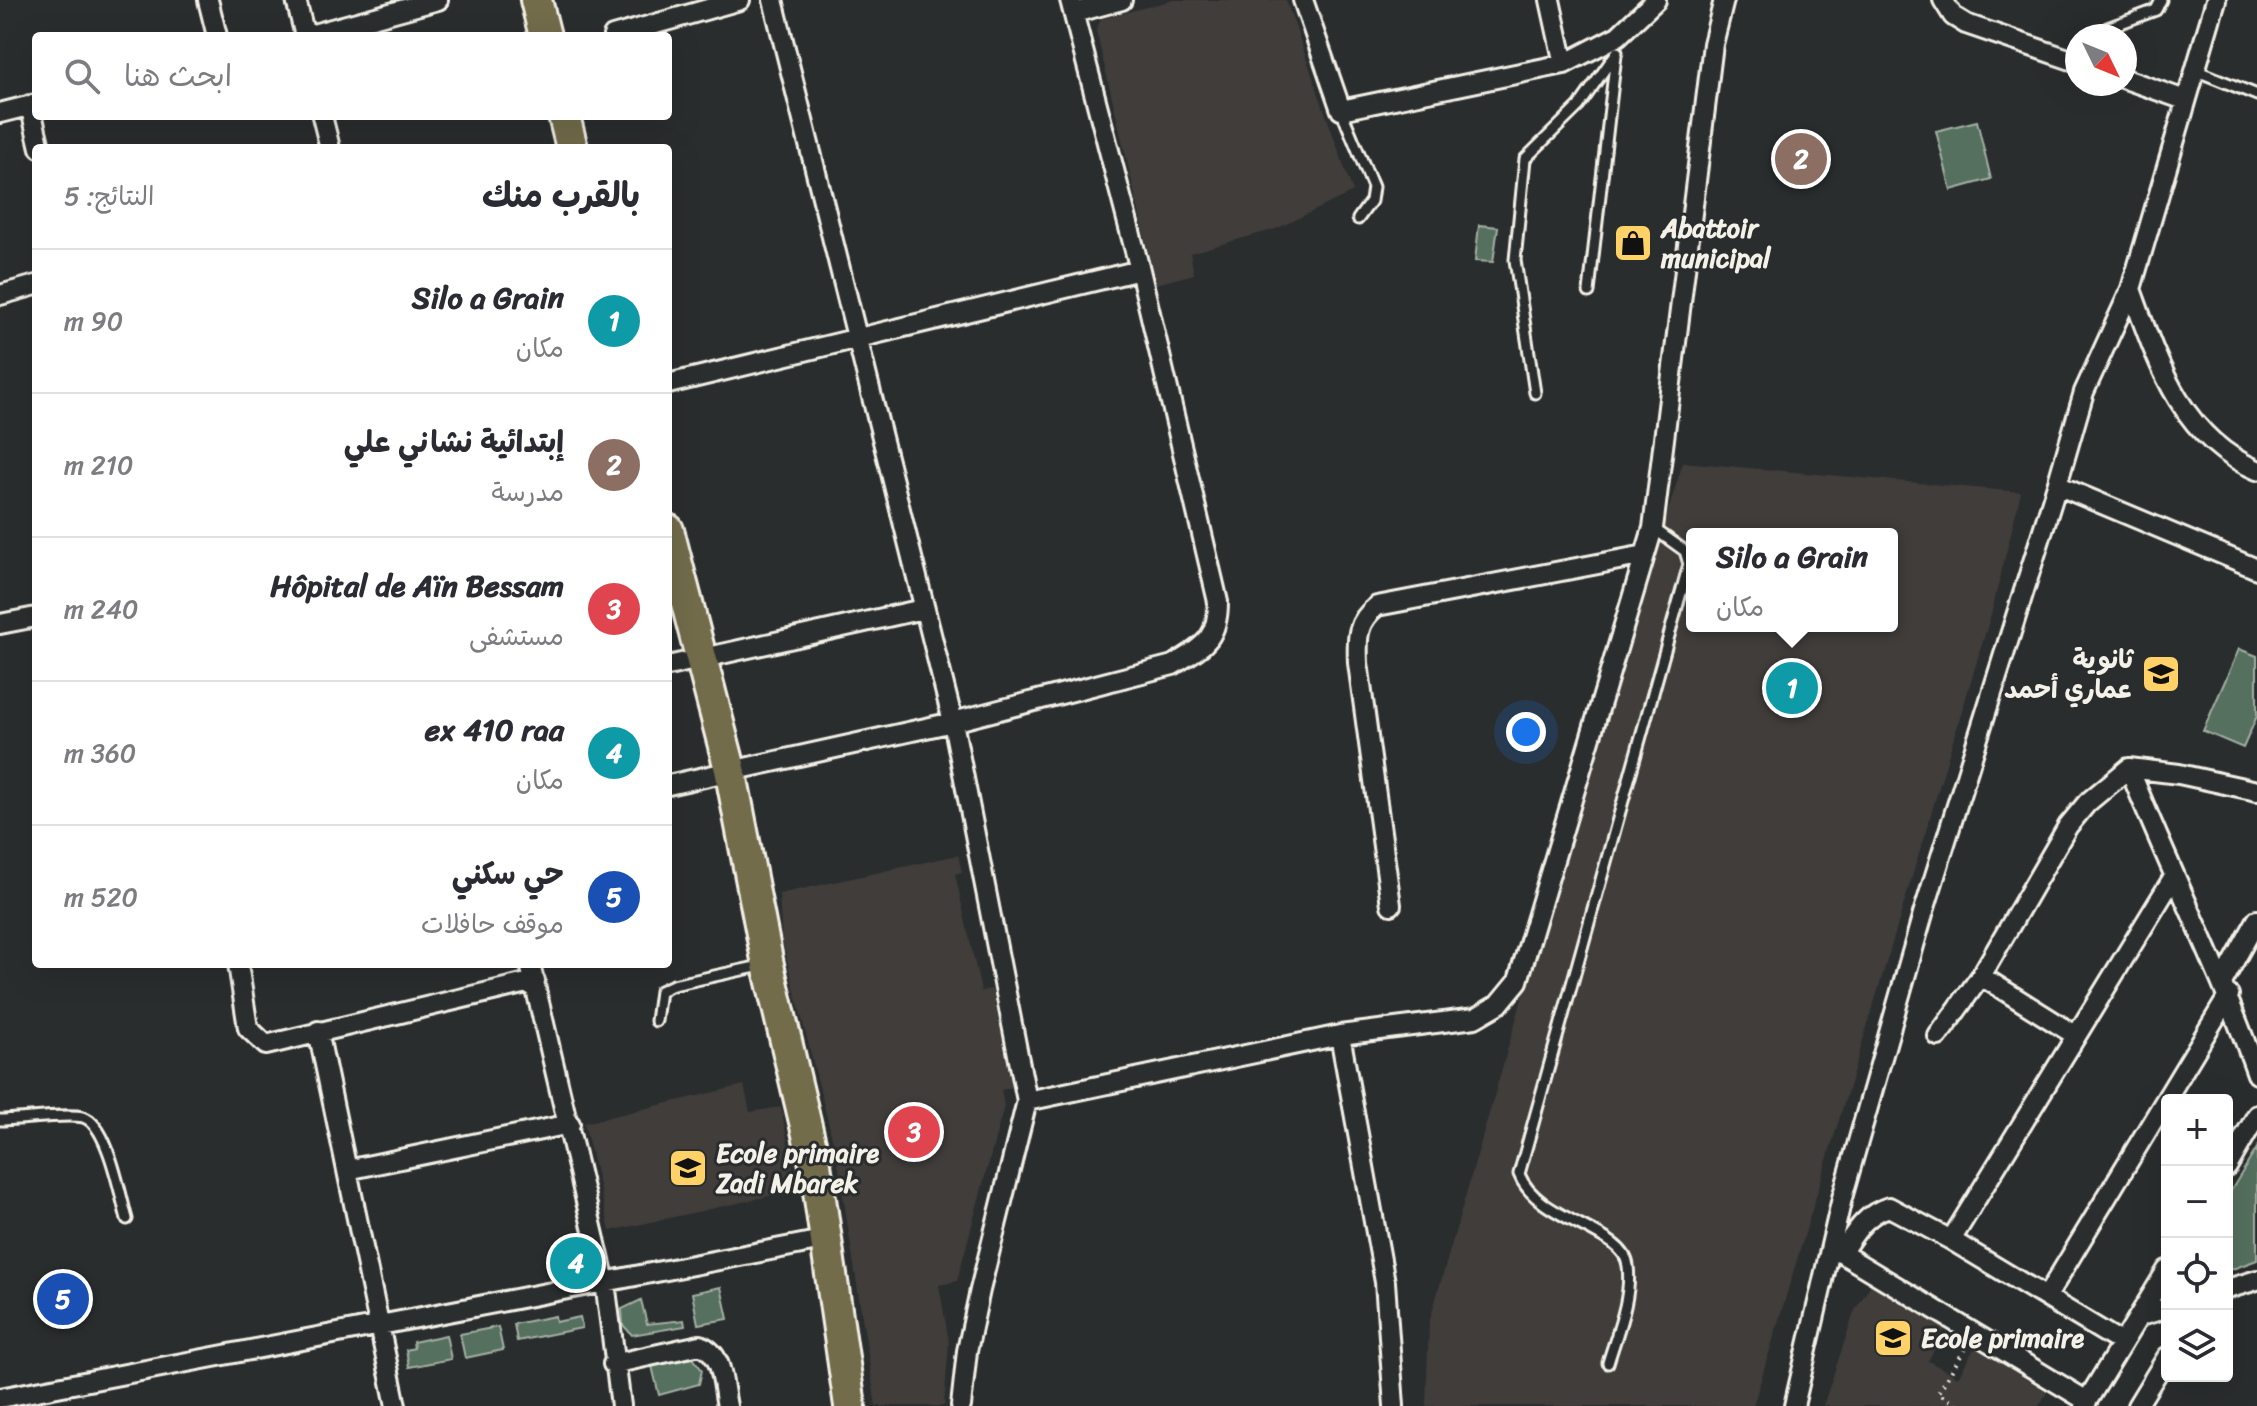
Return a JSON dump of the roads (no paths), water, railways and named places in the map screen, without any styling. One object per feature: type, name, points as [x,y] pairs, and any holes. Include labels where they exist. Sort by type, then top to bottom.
[{"type":"main road","points":[[536,0],[544,32]]},
{"type":"main road","points":[[565,120],[571,144]]},
{"type":"main road","points":[[672,546],[730,769],[768,965],[815,1164],[850,1406]]},
{"type":"street","points":[[208,0],[216,32]]},
{"type":"street","points":[[296,0],[305,32]]},
{"type":"street","points":[[321,32],[438,0]]},
{"type":"street","points":[[627,32],[740,0]]},
{"type":"street","points":[[773,0],[855,340],[953,722],[1027,1101],[980,1290],[967,1351],[961,1406]]},
{"type":"street","points":[[672,784],[953,722],[1173,665],[1201,648],[1213,635],[1218,621],[1218,602],[1140,270],[1072,7],[1122,0]]},
{"type":"street","points":[[1303,0],[1341,110],[1564,64],[1617,44],[1656,0]]},
{"type":"street","points":[[1550,0],[1564,64]]},
{"type":"street","points":[[1027,1101],[1340,1035],[1475,1018],[1499,1004],[1518,981],[1653,528],[1713,44],[1724,0]]},
{"type":"street","points":[[1943,0],[1953,16],[1966,24],[2065,58]]},
{"type":"street","points":[[1794,1406],[1923,914],[2084,392],[2131,289],[2216,0]]},
{"type":"street","points":[[2137,83],[2185,100]]},
{"type":"street","points":[[0,113],[32,104]]},
{"type":"street","points":[[36,120],[39,144]]},
{"type":"street","points":[[323,120],[329,144]]},
{"type":"street","points":[[672,383],[1140,270]]},
{"type":"street","points":[[0,295],[32,286]]},
{"type":"street","points":[[2131,289],[2173,396],[2202,433],[2236,461],[2257,470]]},
{"type":"street","points":[[2057,485],[2257,569]]},
{"type":"street","points":[[1391,905],[1358,663],[1357,630],[1366,614],[1377,606],[1645,555]]},
{"type":"street","points":[[672,665],[923,609]]},
{"type":"street","points":[[0,624],[32,618]]},
{"type":"street","points":[[2129,768],[2173,878],[2226,989],[2257,1074]]},
{"type":"street","points":[[1938,1036],[1981,976],[2068,826],[2087,803],[2129,768],[2179,774],[2257,791]]},
{"type":"street","points":[[1951,1240],[2173,878]]},
{"type":"street","points":[[2047,1296],[2226,989],[2257,920]]},
{"type":"street","points":[[239,968],[248,1028],[266,1045],[532,972],[605,1282],[613,1364],[621,1406]]},
{"type":"street","points":[[1981,976],[2075,1035]]},
{"type":"street","points":[[318,1031],[396,1406]]},
{"type":"street","points":[[1340,1035],[1385,1282],[1394,1406]]},
{"type":"street","points":[[2228,1166],[2257,1115]]},
{"type":"street","points":[[347,1170],[570,1124]]},
{"type":"street","points":[[1835,1250],[1876,1211],[1889,1207],[2047,1296],[2122,1343]]},
{"type":"street","points":[[0,1398],[828,1239]]},
{"type":"street","points":[[1835,1250],[2086,1404],[2161,1280]]},
{"type":"street","points":[[2233,1287],[2257,1280]]},
{"type":"street","points":[[2140,1316],[2161,1310]]},
{"type":"street","points":[[613,1364],[700,1345],[717,1356],[727,1406]]},
{"type":"street","points":[[2137,1406],[2161,1367]]},
{"type":"lane","points":[[2118,24],[2156,10],[2161,0]]},
{"type":"lane","points":[[1589,292],[1617,44]]},
{"type":"lane","points":[[1535,393],[1516,278],[1525,159],[1579,106],[1617,44]]},
{"type":"lane","points":[[2195,70],[2257,95]]},
{"type":"lane","points":[[1341,110],[1373,187],[1371,201],[1358,219]]},
{"type":"lane","points":[[1653,528],[1686,554]]},
{"type":"lane","points":[[1608,1363],[1629,1289],[1628,1262],[1617,1246],[1538,1203],[1525,1189],[1519,1174],[1686,575]]},
{"type":"lane","points":[[656,1021],[660,991],[673,985],[768,965]]},
{"type":"lane","points":[[0,1120],[83,1117],[90,1122],[104,1140],[127,1219]]},
{"type":"place","name":"إبتدائية نشاني علي","points":[[1801,159]]},
{"type":"place","name":"Abattoir municipal","points":[[1633,243]]},
{"type":"place","name":"ثانوية عماري أحمد","points":[[2161,674]]},
{"type":"place","name":"Silo a Grain","points":[[1792,688]]},
{"type":"place","name":"Hôpital de Aïn Bessam","points":[[914,1132]]},
{"type":"place","name":"Ecole primaire Zadi Mbarek","points":[[688,1168]]},
{"type":"place","name":"ex 410 raa","points":[[576,1263]]},
{"type":"place","name":"حي سكني","points":[[63,1299]]},
{"type":"place","name":"Ecole primaire","points":[[1893,1338]]}]
